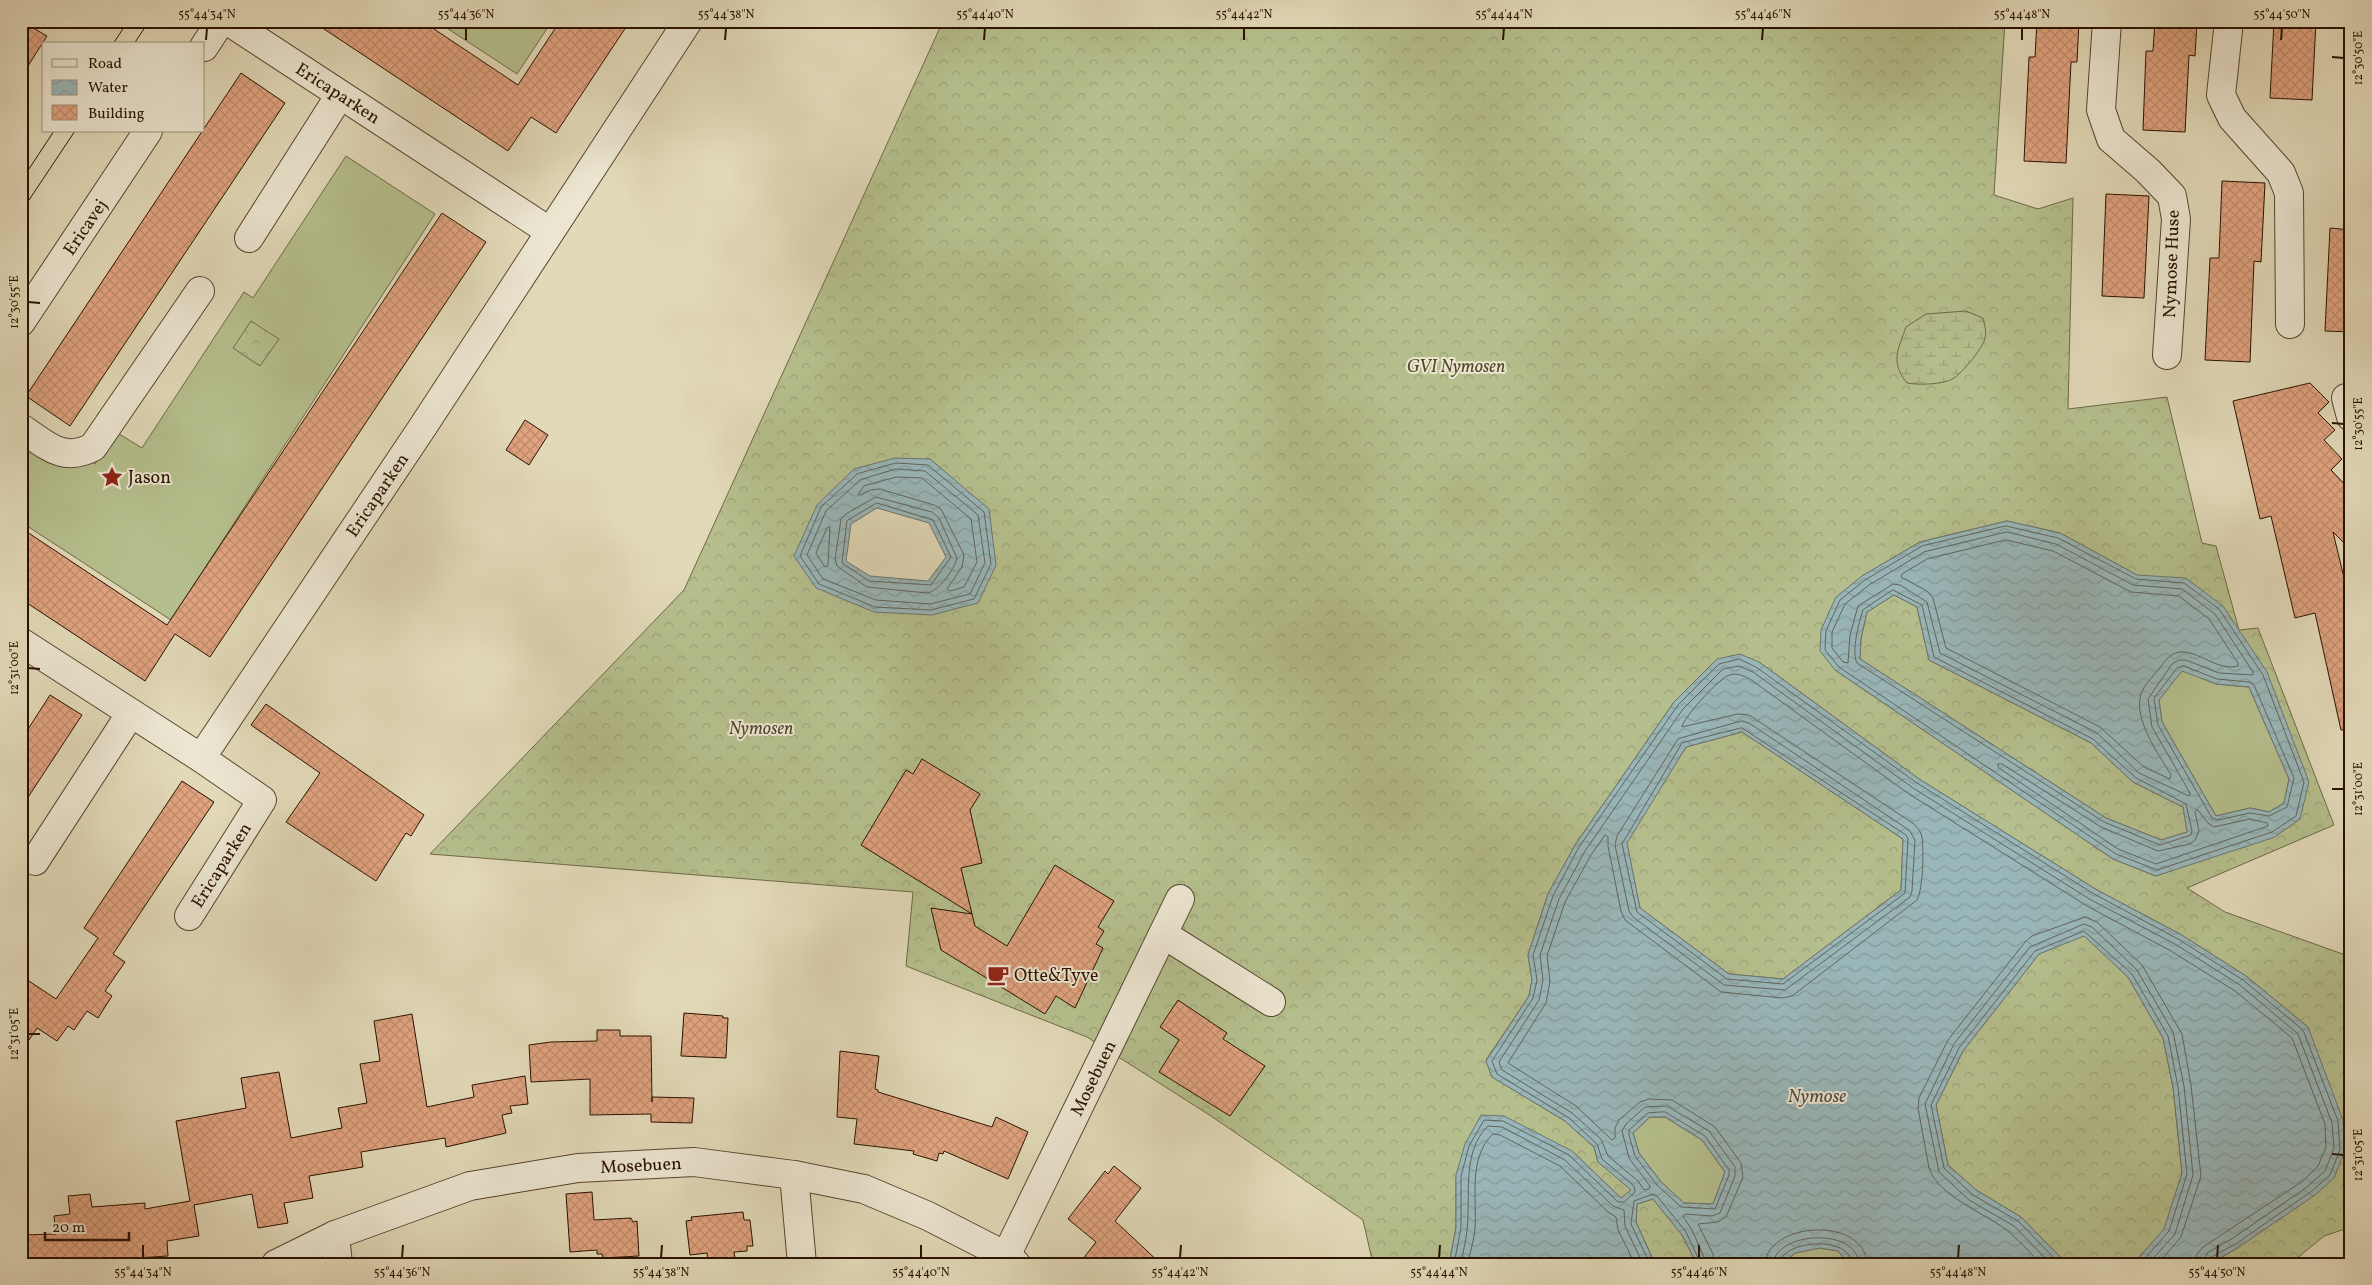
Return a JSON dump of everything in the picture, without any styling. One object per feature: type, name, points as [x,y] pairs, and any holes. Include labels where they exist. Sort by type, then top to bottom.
[{"type":"street","points":[[205,46],[221,21]]},
{"type":"street","name":"Ericaparken","points":[[228,21],[550,231]]},
{"type":"street","name":"Ericaparken","points":[[201,758],[422,428],[688,21]]},
{"type":"street","name":"Nymose Huse","points":[[2107,21],[2101,110],[2111,139],[2148,171],[2172,196],[2176,219],[2167,355]]},
{"type":"street","points":[[2229,21],[2221,95],[2232,118],[2282,173],[2289,193],[2290,324]]},
{"type":"street","points":[[249,238],[340,95]]},
{"type":"street","name":"Ericavej","points":[[21,322],[147,132]]},
{"type":"street","points":[[21,428],[57,452],[69,455],[82,453],[93,448],[200,291]]},
{"type":"street","name":"Ericaparken","points":[[21,642],[201,758],[262,800],[189,916]]},
{"type":"street","points":[[35,861],[131,713]]},
{"type":"street","name":"Mosebuen","points":[[276,1264],[335,1235],[470,1186],[578,1168],[694,1162],[794,1175],[864,1189],[928,1216],[1011,1260],[1180,899]]},
{"type":"street","points":[[1163,934],[1271,1002]]},
{"type":"street","points":[[794,1175],[802,1264]]},
{"type":"street","points":[[335,1235],[338,1264]]},
{"type":"green space","points":[[436,21],[552,21],[517,74]]},
{"type":"green space","points":[[943,21],[2005,21],[1994,195],[2038,209],[2073,198],[2068,409],[2167,397],[2202,543],[2216,546],[2239,630],[2258,628],[2334,825],[2187,888],[2225,912],[2351,957],[2351,1227],[2324,1236],[2290,1264],[2210,1264],[2239,1247],[2308,1027],[2246,976],[2180,934],[2097,890],[1919,779],[1759,662],[1674,702],[1575,845],[1548,894],[1528,955],[1532,980],[1529,996],[1486,1060],[1492,1077],[1565,1121],[1594,1147],[1598,1162],[1632,1190],[1621,1198],[1572,1151],[1456,1175],[1456,1228],[1449,1264],[1373,1264],[1363,1220],[1211,1116],[1087,1037],[906,966],[913,892],[430,854],[684,590]],"holes":[[[930,459],[956,482],[978,603],[816,588],[854,469]],[[2007,521],[2060,533],[2137,575],[2267,672],[2300,819],[2156,876],[2113,859],[1835,670],[1862,576],[1920,542]]]},
{"type":"green space","points":[[346,156],[435,214],[171,620],[21,522],[21,416],[95,464],[116,432],[142,448],[244,292],[253,298]]},
{"type":"green space","points":[[1966,311],[1983,318],[1986,330],[1981,348],[1972,360],[1958,375],[1950,380],[1931,384],[1907,383],[1902,376],[1897,362],[1898,349],[1906,327],[1926,314]]},
{"type":"green space","points":[[251,321],[279,339],[260,366],[233,348]]},
{"type":"green space","points":[[1894,595],[1917,607],[1929,660],[2091,743],[2133,782],[2183,807],[2188,832],[2161,840],[2106,818],[1860,659],[1861,638],[1867,612]]},
{"type":"green space","points":[[2182,670],[2216,684],[2249,687],[2289,779],[2284,803],[2269,812],[2250,808],[2216,816],[2162,722],[2159,700]]},
{"type":"green space","points":[[1742,732],[1903,839],[1901,890],[1783,979],[1729,974],[1640,908],[1626,842],[1686,747]]},
{"type":"green space","points":[[2084,935],[2128,977],[2163,1038],[2173,1087],[2182,1173],[2165,1229],[2133,1264],[2067,1264],[2021,1217],[1976,1190],[1948,1165],[1936,1105],[1963,1051],[2039,954]]},
{"type":"green space","points":[[1650,1117],[1665,1117],[1702,1140],[1725,1172],[1713,1204],[1684,1203],[1661,1182],[1639,1153],[1633,1133]]},
{"type":"green space","points":[[1653,1199],[1682,1235],[1697,1264],[1655,1264],[1636,1222],[1637,1204]]},
{"type":"green space","points":[[1820,1248],[1838,1251],[1849,1264],[1782,1264],[1795,1253]]},
{"type":"water","points":[[895,458],[930,459],[989,509],[996,565],[978,603],[932,615],[874,612],[816,588],[794,556],[817,505],[854,469]],"holes":[[[877,508],[929,523],[946,557],[928,581],[870,576],[846,561],[851,524]]]},
{"type":"water","points":[[2007,521],[2060,533],[2137,575],[2186,578],[2223,606],[2267,672],[2309,782],[2300,819],[2275,837],[2156,876],[2113,859],[1835,670],[1820,651],[1821,630],[1836,597],[1862,576],[1920,542]],"holes":[[[1894,595],[1917,607],[1929,660],[2091,743],[2133,782],[2183,807],[2187,832],[2161,840],[2106,818],[1860,659],[1861,638],[1867,612]],[[2182,671],[2216,684],[2249,687],[2289,779],[2284,803],[2269,812],[2250,808],[2216,816],[2162,722],[2159,700]]]},
{"type":"water","name":"Nymose","points":[[1740,654],[1759,662],[1919,779],[2097,890],[2180,934],[2246,976],[2308,1027],[2343,1120],[2345,1150],[2334,1178],[2315,1195],[2239,1247],[2210,1264],[2133,1264],[2164,1229],[2182,1173],[2173,1087],[2163,1038],[2128,977],[2084,936],[2039,954],[1963,1051],[1936,1105],[1948,1165],[1976,1190],[2021,1217],[2067,1264],[1849,1264],[1838,1251],[1820,1248],[1795,1253],[1782,1264],[1697,1264],[1682,1235],[1653,1199],[1637,1204],[1636,1222],[1655,1264],[1449,1264],[1456,1228],[1456,1175],[1465,1144],[1481,1115],[1504,1116],[1572,1151],[1621,1198],[1631,1190],[1598,1162],[1594,1147],[1565,1121],[1492,1077],[1486,1061],[1529,996],[1532,980],[1528,955],[1548,894],[1575,845],[1674,702],[1717,659]],"holes":[[[1742,732],[1903,839],[1901,890],[1783,979],[1729,974],[1640,908],[1627,843],[1686,747]],[[1650,1117],[1665,1117],[1702,1140],[1725,1172],[1713,1204],[1684,1203],[1661,1182],[1639,1153],[1633,1133]]]},
{"type":"building","points":[[21,21],[47,36],[21,77]]},
{"type":"building","points":[[312,21],[422,21],[518,85],[560,21],[630,21],[556,133],[531,117],[508,151]]},
{"type":"building","points":[[2037,21],[2079,21],[2077,62],[2071,62],[2066,163],[2024,161],[2029,57],[2035,57]]},
{"type":"building","points":[[2155,21],[2197,21],[2195,56],[2189,55],[2185,132],[2143,130],[2146,51],[2153,51]]},
{"type":"building","points":[[2274,21],[2316,21],[2312,100],[2270,98]]},
{"type":"building","points":[[241,73],[285,103],[70,426],[26,396],[202,132],[205,132],[205,127]]},
{"type":"building","points":[[2222,181],[2265,183],[2261,262],[2254,261],[2250,362],[2205,360],[2210,258],[2219,258]]},
{"type":"building","points":[[2106,194],[2149,196],[2144,298],[2102,296]]},
{"type":"building","points":[[442,213],[486,242],[210,657],[175,634],[145,681],[21,599],[21,528],[167,625]]},
{"type":"building","points":[[2330,228],[2351,230],[2351,332],[2325,331]]},
{"type":"building","points":[[2310,383],[2329,402],[2318,413],[2335,430],[2324,440],[2342,459],[2331,470],[2351,491],[2351,550],[2333,532],[2351,607],[2351,729],[2341,730],[2315,613],[2295,618],[2271,516],[2260,519],[2233,401]]},
{"type":"building","points":[[525,420],[548,435],[529,465],[506,450]]},
{"type":"building","points":[[50,695],[82,715],[21,808],[21,740]]},
{"type":"building","points":[[266,704],[424,815],[411,836],[406,833],[376,881],[286,822],[320,773],[251,725]]},
{"type":"building","points":[[922,759],[980,794],[970,810],[982,863],[961,868],[972,914],[861,845],[906,770],[913,774]]},
{"type":"building","points":[[182,781],[214,802],[113,954],[125,962],[105,991],[112,996],[98,1018],[87,1011],[74,1030],[68,1026],[57,1041],[37,1028],[21,1052],[21,992],[29,981],[56,999],[98,938],[84,928]]},
{"type":"building","points":[[1055,865],[1114,901],[1098,927],[1104,931],[1096,944],[1103,948],[1075,1008],[1056,996],[1045,1014],[941,950],[931,908],[972,914],[975,926],[1007,946]]},
{"type":"building","points":[[1178,1000],[1227,1033],[1223,1039],[1265,1066],[1230,1116],[1159,1072],[1179,1040],[1160,1027]]},
{"type":"building","points":[[684,1013],[728,1018],[726,1058],[681,1056]]},
{"type":"building","points":[[412,1014],[427,1107],[474,1097],[472,1085],[525,1076],[528,1104],[510,1106],[512,1113],[502,1115],[506,1133],[446,1147],[445,1138],[361,1152],[363,1167],[309,1176],[313,1198],[284,1203],[288,1223],[258,1228],[252,1194],[194,1205],[199,1236],[167,1241],[168,1256],[105,1260],[105,1264],[21,1264],[21,1235],[56,1234],[54,1216],[70,1214],[68,1196],[90,1194],[92,1207],[145,1203],[145,1209],[190,1201],[176,1121],[246,1108],[241,1078],[279,1072],[291,1138],[342,1128],[338,1108],[367,1103],[360,1064],[380,1061],[374,1021]]},
{"type":"building","points":[[597,1030],[620,1030],[620,1036],[651,1036],[652,1102],[652,1097],[694,1098],[692,1123],[651,1122],[651,1114],[590,1115],[590,1079],[531,1082],[529,1045],[551,1042],[597,1041]]},
{"type":"building","points":[[840,1051],[879,1056],[875,1089],[878,1092],[992,1127],[996,1117],[1028,1132],[1008,1179],[944,1151],[943,1154],[939,1153],[937,1161],[913,1154],[914,1151],[854,1144],[857,1119],[837,1117]]},
{"type":"building","points":[[1114,1166],[1141,1188],[1115,1221],[1161,1264],[1079,1264],[1096,1242],[1068,1219],[1105,1171],[1108,1174]]},
{"type":"building","points":[[592,1192],[594,1220],[631,1218],[633,1222],[637,1221],[639,1256],[603,1258],[602,1254],[597,1254],[597,1250],[570,1252],[566,1194]]},
{"type":"building","points":[[743,1212],[744,1220],[750,1220],[753,1246],[747,1246],[747,1251],[734,1252],[736,1264],[708,1264],[707,1253],[690,1255],[686,1221],[692,1220],[691,1217]]},
{"type":"tram line","points":[[114,42],[128,21]]},
{"type":"tram line","points":[[135,42],[149,21]]},
{"type":"tram line","points":[[21,181],[53,132]]},
{"type":"tram line","points":[[21,212],[74,132]]},
{"type":"place","name":"Jason","points":[[112,477]]},
{"type":"place","name":"Otte&Tyve","points":[[998,975]]},
{"type":"park label","name":"GVI Nymosen","points":[[1456,366]]},
{"type":"park label","name":"Nymosen","points":[[761,728]]}]
